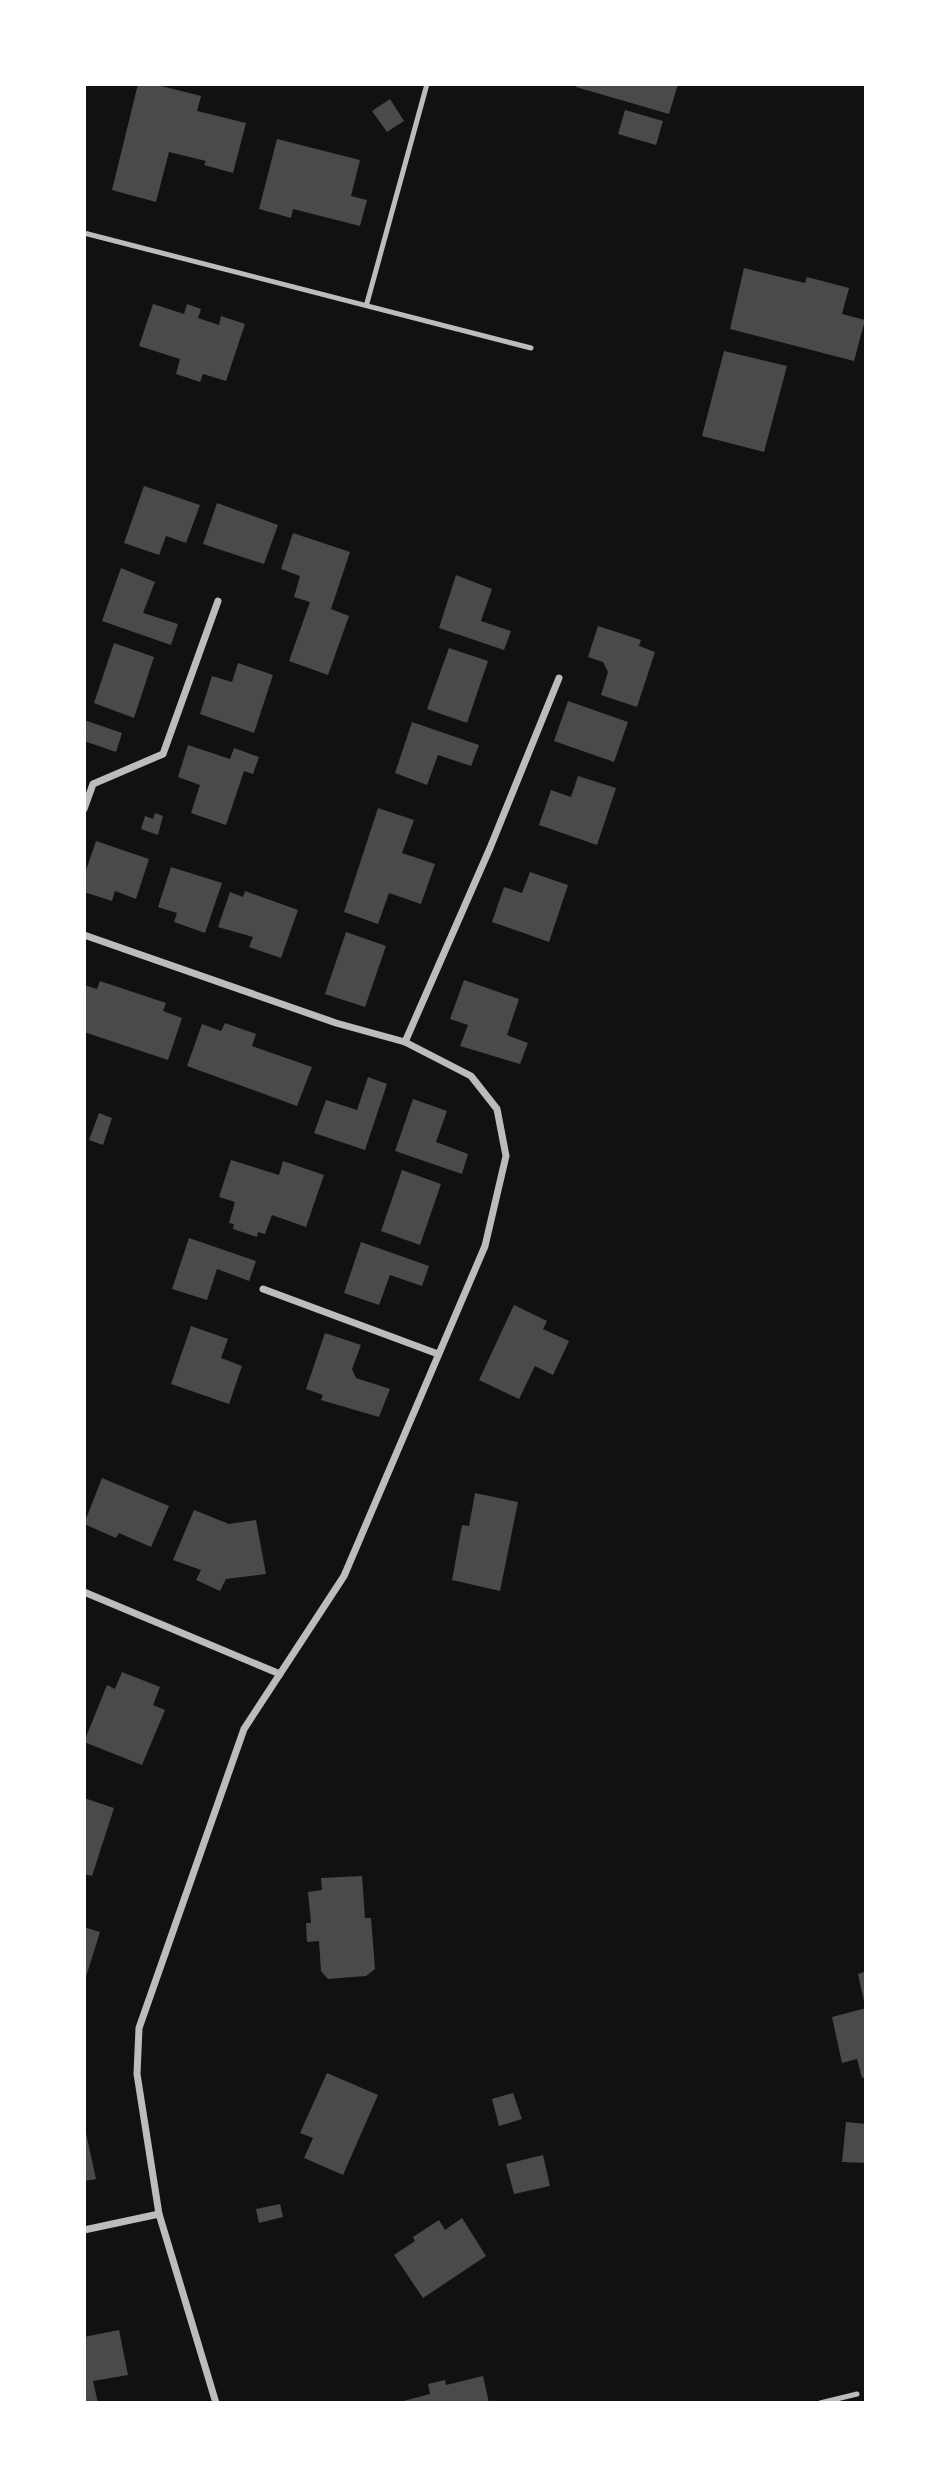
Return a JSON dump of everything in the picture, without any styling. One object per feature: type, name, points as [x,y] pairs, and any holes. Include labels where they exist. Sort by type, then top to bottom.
[{"type":"street","points":[[84,809],[93,784],[163,754],[218,601]]},
{"type":"street","points":[[405,1042],[490,848],[559,678]]},
{"type":"street","points":[[84,935],[336,1023],[405,1042],[471,1076],[497,1109],[506,1156],[485,1246],[344,1576],[244,1729],[139,2028],[137,2074],[159,2214],[216,2403]]},
{"type":"street","points":[[263,1289],[439,1354]]},
{"type":"street","points":[[84,1592],[280,1674]]},
{"type":"street","points":[[84,2230],[159,2214]]},
{"type":"lane","points":[[367,303],[427,84]]},
{"type":"lane","points":[[84,233],[367,303],[531,348]]},
{"type":"lane","points":[[820,2403],[857,2394]]},
{"type":"building","points":[[138,84],[153,84],[201,96],[197,111],[246,123],[233,173],[204,165],[206,161],[169,152],[156,202],[112,190]]},
{"type":"building","points":[[577,84],[678,84],[669,114],[576,87]]},
{"type":"building","points":[[390,99],[404,121],[387,132],[372,111]]},
{"type":"building","points":[[625,110],[663,121],[656,145],[618,134]]},
{"type":"building","points":[[277,139],[360,160],[351,196],[367,200],[360,226],[293,209],[291,218],[259,209]]},
{"type":"building","points":[[744,268],[805,283],[807,277],[849,288],[842,314],[865,320],[854,361],[730,329]]},
{"type":"building","points":[[153,304],[184,314],[187,304],[201,309],[198,318],[219,325],[221,316],[245,324],[226,381],[203,374],[200,382],[176,374],[180,359],[139,346]]},
{"type":"building","points":[[724,351],[787,366],[764,452],[702,436]]},
{"type":"building","points":[[144,486],[200,505],[186,543],[166,536],[159,555],[124,543]]},
{"type":"building","points":[[217,503],[278,525],[264,564],[203,544]]},
{"type":"building","points":[[293,533],[350,552],[331,609],[349,616],[328,675],[289,661],[310,602],[294,597],[300,576],[281,569]]},
{"type":"building","points":[[121,568],[155,582],[143,613],[178,624],[171,645],[102,621]]},
{"type":"building","points":[[456,575],[492,589],[481,621],[511,631],[504,650],[439,628]]},
{"type":"building","points":[[598,626],[641,640],[639,646],[655,652],[637,707],[601,695],[608,672],[603,662],[588,657]]},
{"type":"building","points":[[114,643],[154,657],[134,718],[94,703]]},
{"type":"building","points":[[449,648],[488,661],[467,723],[427,709]]},
{"type":"building","points":[[238,663],[273,675],[254,733],[200,714],[212,676],[232,682]]},
{"type":"building","points":[[568,701],[628,722],[614,762],[554,741]]},
{"type":"building","points":[[84,720],[122,733],[116,752],[84,741]]},
{"type":"building","points":[[412,722],[479,745],[471,766],[438,755],[427,785],[395,773]]},
{"type":"building","points":[[188,745],[230,759],[234,748],[259,757],[253,774],[244,771],[226,825],[191,813],[200,785],[178,777]]},
{"type":"building","points":[[578,776],[616,788],[597,845],[539,825],[551,790],[571,797]]},
{"type":"building","points":[[378,808],[414,820],[402,853],[435,864],[421,904],[389,893],[378,924],[344,912]]},
{"type":"building","points":[[155,813],[163,816],[158,835],[141,829],[145,816],[153,819]]},
{"type":"building","points":[[96,841],[149,859],[136,899],[115,891],[112,901],[84,892],[84,876]]},
{"type":"building","points":[[171,867],[222,883],[205,933],[174,922],[177,913],[158,907]]},
{"type":"building","points":[[530,872],[568,885],[549,942],[492,922],[504,887],[522,893]]},
{"type":"building","points":[[245,891],[298,910],[281,958],[249,947],[253,937],[218,927],[230,892],[243,897]]},
{"type":"building","points":[[346,932],[386,946],[365,1007],[325,994]]},
{"type":"building","points":[[464,980],[519,999],[507,1035],[528,1043],[520,1064],[460,1046],[468,1025],[450,1019]]},
{"type":"building","points":[[100,981],[166,1003],[163,1011],[182,1018],[168,1060],[84,1032],[84,985],[97,989]]},
{"type":"building","points":[[225,1023],[256,1034],[252,1046],[312,1067],[297,1106],[187,1066],[202,1024],[221,1031]]},
{"type":"building","points":[[368,1077],[387,1084],[365,1150],[314,1133],[326,1100],[357,1110]]},
{"type":"building","points":[[413,1099],[447,1111],[436,1142],[468,1154],[462,1174],[395,1151]]},
{"type":"building","points":[[99,1113],[112,1118],[103,1145],[89,1140]]},
{"type":"building","points":[[231,1160],[279,1175],[283,1161],[324,1175],[306,1227],[272,1215],[265,1234],[258,1232],[257,1237],[233,1229],[234,1224],[229,1223],[235,1202],[219,1197]]},
{"type":"building","points":[[402,1170],[441,1184],[420,1245],[381,1231]]},
{"type":"building","points":[[189,1238],[256,1261],[249,1281],[217,1269],[207,1300],[172,1289]]},
{"type":"building","points":[[361,1242],[429,1266],[422,1286],[390,1275],[379,1305],[344,1293]]},
{"type":"building","points":[[514,1305],[547,1321],[543,1329],[569,1341],[553,1375],[535,1366],[519,1399],[479,1380]]},
{"type":"building","points":[[191,1326],[228,1339],[221,1358],[242,1366],[229,1404],[171,1384]]},
{"type":"building","points":[[325,1333],[361,1345],[352,1369],[356,1378],[390,1389],[379,1417],[321,1400],[323,1395],[306,1389]]},
{"type":"building","points":[[102,1478],[169,1506],[151,1547],[119,1533],[116,1538],[84,1524]]},
{"type":"building","points":[[475,1493],[518,1502],[500,1591],[452,1580],[462,1525],[469,1526]]},
{"type":"building","points":[[194,1510],[229,1524],[256,1520],[266,1574],[226,1579],[220,1591],[196,1580],[201,1570],[173,1560]]},
{"type":"building","points":[[122,1672],[160,1687],[153,1705],[165,1710],[142,1765],[84,1742],[107,1685],[115,1689]]},
{"type":"building","points":[[84,1798],[114,1808],[92,1876],[84,1874]]},
{"type":"building","points":[[362,1876],[365,1918],[371,1918],[375,1969],[366,1976],[328,1979],[321,1971],[319,1941],[307,1942],[306,1923],[311,1923],[308,1892],[322,1890],[321,1878]]},
{"type":"building","points":[[84,1927],[100,1932],[85,1980],[84,1980]]},
{"type":"building","points":[[866,1971],[866,2006],[865,2006],[858,1974]]},
{"type":"building","points":[[866,2008],[866,2077],[862,2078],[857,2059],[842,2063],[832,2017]]},
{"type":"building","points":[[327,2073],[378,2095],[343,2175],[304,2158],[313,2138],[300,2133]]},
{"type":"building","points":[[513,2093],[522,2119],[499,2126],[492,2099]]},
{"type":"building","points":[[846,2122],[866,2124],[866,2163],[842,2162]]},
{"type":"building","points":[[84,2124],[96,2179],[84,2181]]},
{"type":"building","points":[[543,2155],[550,2186],[514,2194],[506,2164]]},
{"type":"building","points":[[280,2204],[283,2217],[259,2223],[256,2209]]},
{"type":"building","points":[[462,2218],[486,2256],[423,2298],[394,2255],[415,2241],[413,2237],[439,2220],[445,2230]]},
{"type":"building","points":[[119,2330],[128,2375],[93,2381],[98,2403],[84,2403],[84,2337]]},
{"type":"building","points":[[483,2376],[489,2403],[396,2403],[430,2394],[428,2384],[445,2380],[446,2385]]}]
